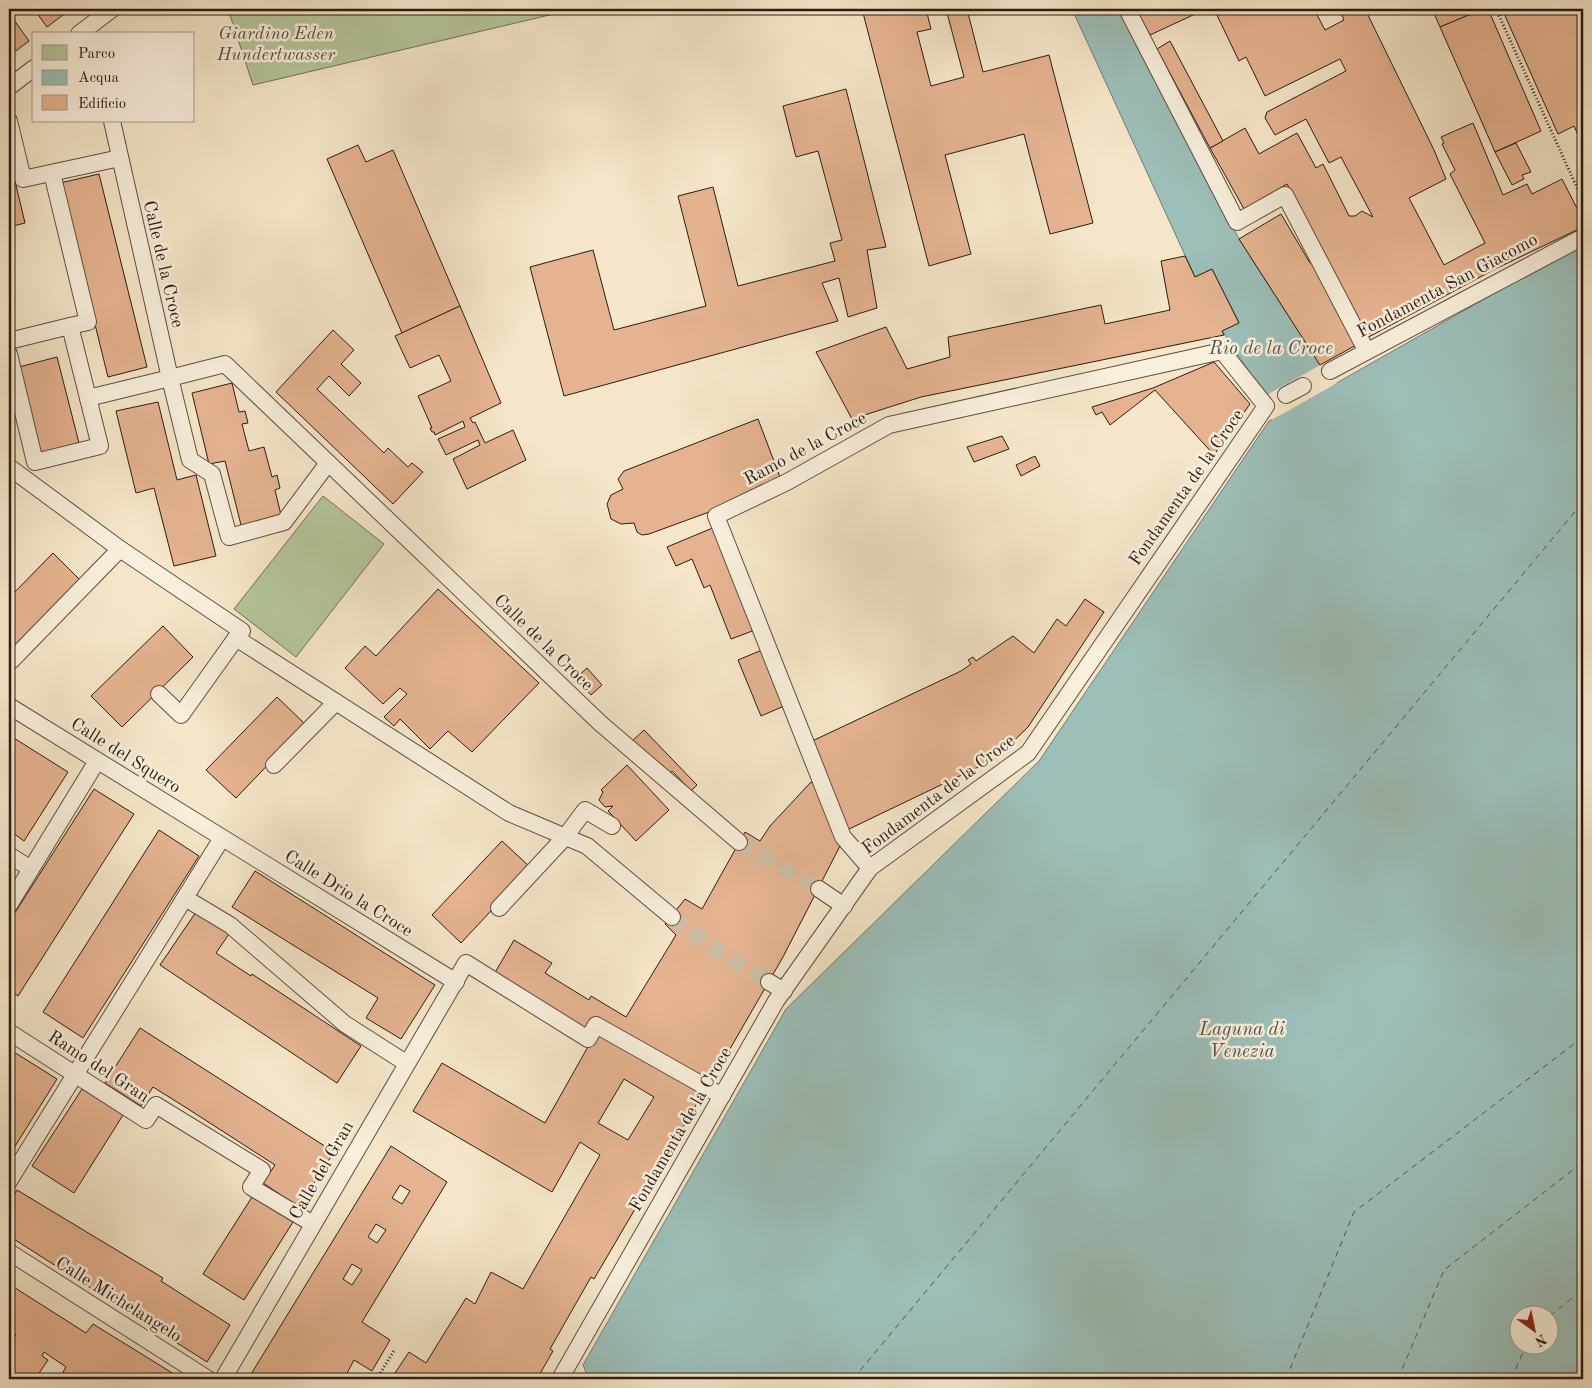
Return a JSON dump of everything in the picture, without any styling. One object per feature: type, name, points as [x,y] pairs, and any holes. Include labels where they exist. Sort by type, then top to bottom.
[{"type":"street","points":[[88,31],[112,9]]},
{"type":"street","points":[[1127,9],[1237,222],[1285,195],[1366,350]]},
{"type":"street","points":[[9,87],[32,70]]},
{"type":"street","points":[[9,121],[23,179],[120,158]]},
{"type":"street","name":"Calle de la Croce","points":[[112,122],[190,460],[212,474],[229,537],[284,522],[328,463]]},
{"type":"street","points":[[9,341],[88,322],[52,173]]},
{"type":"street","name":"Fondamenta San Giacomo","points":[[1330,371],[1366,350],[1583,236]]},
{"type":"street","points":[[9,354],[14,396],[35,462],[100,446],[70,326]]},
{"type":"street","name":"Ramo de la Croce","points":[[870,868],[844,837],[716,516],[788,482],[889,424],[1217,352],[1222,351],[1266,406]]},
{"type":"street","name":"Calle de la Croce","points":[[88,398],[224,364],[600,723],[739,842]]},
{"type":"street","points":[[1286,395],[1303,386]]},
{"type":"street","name":"Fondamenta de la Croce","points":[[560,1379],[784,991],[870,868],[1028,753],[1266,406]]},
{"type":"street","points":[[11,471],[120,549],[242,631],[181,715],[159,694]]},
{"type":"street","points":[[11,661],[120,549]]},
{"type":"street","points":[[236,638],[509,813],[587,846],[672,916]]},
{"type":"street","points":[[274,765],[336,702]]},
{"type":"street","name":"Calle del Squero","points":[[9,706],[222,838]]},
{"type":"street","points":[[9,905],[97,761]]},
{"type":"street","points":[[499,908],[565,837],[585,810],[612,826]]},
{"type":"street","points":[[9,1181],[222,838]]},
{"type":"street","name":"Calle Drio la Croce","points":[[222,838],[456,982]]},
{"type":"street","points":[[9,855],[31,869]]},
{"type":"street","points":[[819,889],[844,906]]},
{"type":"street","points":[[185,898],[230,925],[345,1024],[406,1063]]},
{"type":"street","name":"Calle del Gran","points":[[223,1379],[466,963],[588,1039],[596,1025],[722,1096]]},
{"type":"street","points":[[769,982],[784,991]]},
{"type":"street","name":"Ramo del Gran","points":[[9,1032],[146,1120],[156,1104],[262,1170],[251,1186],[313,1224]]},
{"type":"street","name":"Calle Michelangelo","points":[[9,1252],[208,1379]]},
{"type":"path","points":[[1496,9],[1583,202]]},
{"type":"path","points":[[376,1379],[395,1349]]},
{"type":"green space","name":"Giardino Eden Hundertwasser","points":[[228,9],[575,9],[253,85]]},
{"type":"green space","points":[[323,496],[384,544],[296,657],[234,609]]},
{"type":"water","name":"Laguna di Venezia","points":[[1072,9],[1119,9],[1239,239],[1333,385],[1583,243],[1583,1379],[589,1379],[583,1365],[786,1009],[1039,761],[1269,421],[1279,416],[1238,355],[1232,358],[1222,347],[1230,342],[1222,331],[1239,322],[1212,269],[1195,277]]},
{"type":"pier","points":[[1322,364],[1334,382],[1336,381],[1337,383],[1272,420],[1271,417],[1275,415],[1263,397]]},
{"type":"building","points":[[34,9],[71,9],[47,27]]},
{"type":"building","points":[[862,9],[926,9],[931,29],[917,32],[931,86],[964,77],[946,9],[967,9],[983,72],[1049,55],[1093,223],[1050,234],[1024,134],[945,155],[971,254],[929,266]]},
{"type":"building","points":[[1136,9],[1206,9],[1150,35]]},
{"type":"building","points":[[1214,9],[1314,9],[1325,30],[1344,20],[1339,9],[1365,9],[1434,150],[1446,179],[1409,198],[1444,265],[1485,243],[1450,174],[1455,170],[1442,144],[1444,143],[1441,137],[1473,123],[1503,195],[1527,184],[1532,194],[1562,179],[1583,220],[1583,227],[1495,269],[1365,339],[1287,184],[1244,209],[1210,148],[1245,128],[1259,154],[1297,133],[1316,168],[1323,164],[1349,216],[1355,216],[1362,211],[1373,217],[1341,157],[1329,163],[1306,119],[1275,135],[1265,118],[1267,112],[1346,71],[1340,59],[1265,96],[1246,57],[1239,61]]},
{"type":"building","points":[[1432,9],[1483,9],[1440,27]]},
{"type":"building","points":[[1483,9],[1488,9],[1541,131],[1495,152],[1440,27]]},
{"type":"building","points":[[1502,9],[1583,9],[1583,146],[1574,126],[1558,134]]},
{"type":"building","points":[[9,13],[29,41],[9,56]]},
{"type":"building","points":[[1170,41],[1223,141],[1210,148],[1157,49]]},
{"type":"building","points":[[846,89],[886,247],[867,250],[877,308],[848,317],[839,278],[822,283],[838,321],[564,396],[530,267],[593,250],[614,330],[706,306],[678,196],[713,187],[738,286],[835,261],[830,243],[842,240],[818,151],[796,157],[783,106]]},
{"type":"building","points":[[1516,143],[1531,172],[1522,175],[1524,179],[1512,185],[1495,152]]},
{"type":"building","points":[[358,145],[366,162],[393,150],[460,306],[402,333],[327,159]]},
{"type":"building","points":[[9,156],[25,223],[9,227]]},
{"type":"building","points":[[99,174],[147,367],[108,377],[60,183]]},
{"type":"building","points":[[1281,214],[1310,263],[1315,260],[1358,344],[1320,365],[1239,239]]},
{"type":"building","points":[[1185,256],[1195,277],[1212,269],[1239,323],[1222,331],[1224,335],[921,397],[852,419],[816,352],[886,327],[907,369],[950,357],[948,337],[1101,305],[1105,324],[1170,310],[1161,261]]},
{"type":"building","points":[[460,306],[501,403],[470,418],[473,423],[475,422],[485,443],[513,430],[526,460],[467,489],[453,459],[480,445],[478,440],[446,455],[438,439],[465,427],[463,421],[435,435],[430,428],[432,428],[418,396],[451,381],[439,355],[410,368],[395,336]]},
{"type":"building","points":[[333,330],[354,350],[341,364],[361,383],[349,396],[329,376],[317,389],[384,453],[388,448],[408,467],[412,463],[423,472],[393,504],[276,392]]},
{"type":"building","points":[[57,357],[79,443],[40,453],[19,367]]},
{"type":"building","points":[[1214,362],[1250,404],[1214,455],[1155,390],[1110,425],[1102,412],[1096,415],[1092,407],[1153,388]]},
{"type":"building","points":[[232,383],[239,412],[245,411],[248,423],[242,424],[249,451],[264,447],[272,477],[277,475],[280,488],[275,490],[282,519],[242,529],[225,461],[209,464],[192,393]]},
{"type":"building","points":[[158,402],[177,480],[196,475],[216,556],[174,566],[154,488],[136,493],[116,411]]},
{"type":"building","points":[[758,419],[783,485],[649,534],[642,535],[637,532],[634,523],[621,524],[611,519],[607,504],[611,495],[623,489],[618,479],[624,471]]},
{"type":"building","points":[[1002,436],[1009,449],[974,462],[967,447]]},
{"type":"building","points":[[1035,456],[1040,466],[1021,476],[1016,465]]},
{"type":"building","points":[[715,527],[755,630],[731,639],[710,585],[704,588],[692,559],[676,566],[667,547]]},
{"type":"building","points":[[53,553],[82,582],[9,654],[9,598]]},
{"type":"building","points":[[438,589],[539,683],[472,752],[448,731],[430,749],[400,719],[394,726],[384,717],[407,694],[400,688],[383,704],[345,668],[365,646],[376,656]]},
{"type":"building","points":[[1085,599],[1104,612],[1028,727],[995,759],[847,830],[810,742],[961,671],[971,664],[968,660],[973,657],[976,661],[1013,636],[1034,653],[1057,619],[1066,626]]},
{"type":"building","points":[[163,626],[193,657],[122,727],[91,696]]},
{"type":"building","points":[[762,650],[784,706],[761,716],[738,660]]},
{"type":"building","points":[[587,668],[602,685],[591,695],[576,678]]},
{"type":"building","points":[[277,697],[306,725],[236,798],[206,770]]},
{"type":"building","points":[[644,730],[697,785],[691,791],[672,771],[666,777],[631,742]]},
{"type":"building","points":[[9,735],[68,772],[24,841],[9,830],[9,788],[11,784],[9,782]]},
{"type":"building","points":[[627,765],[669,810],[636,841],[608,811],[613,806],[605,807],[599,800],[603,792],[601,790]]},
{"type":"building","points":[[811,782],[823,793],[841,844],[783,957],[708,1087],[597,1021],[589,1034],[493,976],[514,940],[552,963],[545,973],[589,1000],[591,996],[626,1017],[676,935],[665,924],[685,899],[702,909],[745,832],[760,841],[770,826]]},
{"type":"building","points":[[94,789],[134,814],[18,996],[9,990],[9,922]]},
{"type":"building","points":[[159,830],[199,856],[83,1038],[43,1012]]},
{"type":"building","points":[[502,841],[531,868],[461,943],[432,915]]},
{"type":"building","points":[[255,871],[435,985],[401,1039],[366,1018],[378,998],[232,907]]},
{"type":"building","points":[[196,912],[229,934],[216,953],[251,976],[252,974],[361,1046],[337,1083],[160,965]]},
{"type":"building","points":[[140,1028],[334,1152],[299,1207],[263,1183],[275,1165],[185,1107],[153,1087],[141,1106],[105,1083]]},
{"type":"building","points":[[598,1029],[703,1093],[594,1279],[591,1277],[550,1349],[553,1351],[537,1379],[391,1379],[409,1352],[426,1363],[466,1298],[475,1304],[491,1272],[523,1289],[600,1155],[580,1142],[552,1192],[413,1111],[442,1063],[545,1123]],"holes":[[[624,1079],[654,1097],[628,1140],[598,1123]]]},
{"type":"building","points":[[9,1049],[57,1079],[9,1156]]},
{"type":"building","points":[[82,1089],[123,1115],[74,1193],[32,1166]]},
{"type":"building","points":[[391,1146],[447,1182],[362,1322],[390,1340],[372,1371],[354,1360],[344,1379],[248,1379]],"holes":[[[400,1185],[410,1191],[402,1204],[392,1198]],[[376,1224],[386,1230],[377,1243],[368,1237]],[[352,1264],[362,1270],[352,1285],[343,1279]]]},
{"type":"building","points":[[17,1190],[163,1278],[161,1281],[230,1325],[207,1362],[9,1236],[9,1203]]},
{"type":"building","points":[[252,1197],[293,1222],[244,1300],[203,1274]]},
{"type":"building","points":[[9,1284],[86,1333],[93,1324],[182,1379],[73,1379],[63,1372],[66,1367],[44,1352],[42,1356],[48,1360],[35,1379],[9,1379],[9,1334],[14,1338],[16,1335],[9,1330]]},
{"type":"ferry route","points":[[853,1379],[1583,502]]},
{"type":"ferry route","points":[[1286,1379],[1354,1212],[1583,1037]]},
{"type":"ferry route","points":[[1398,1379],[1444,1270],[1583,1162]]},
{"type":"ferry route","points":[[1560,1308],[1583,1289]]},
{"type":"ferry route","points":[[1511,1379],[1521,1356]]},
{"type":"tunnel","points":[[739,842],[819,889]]},
{"type":"tunnel","points":[[672,917],[723,955],[769,982]]},
{"type":"water label","name":"Rio de la Croce","points":[[1271,347]]}]
